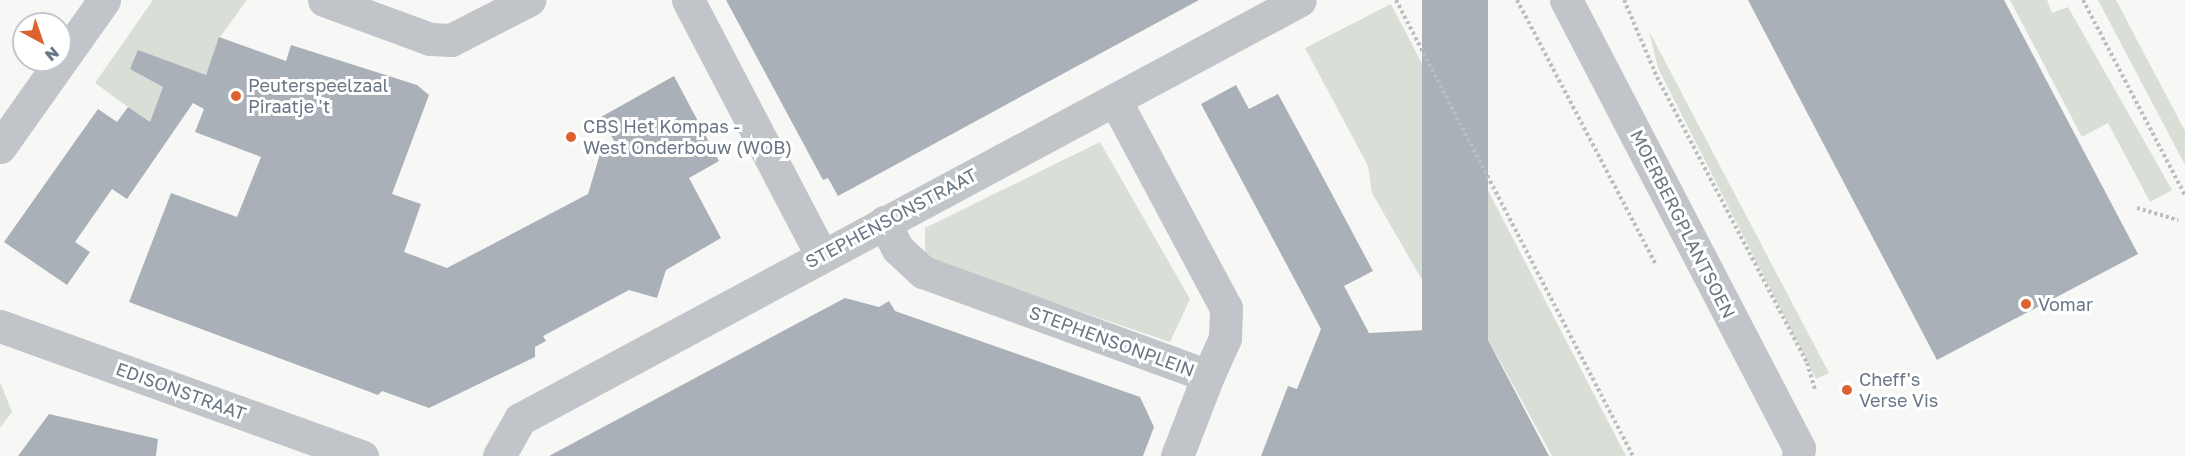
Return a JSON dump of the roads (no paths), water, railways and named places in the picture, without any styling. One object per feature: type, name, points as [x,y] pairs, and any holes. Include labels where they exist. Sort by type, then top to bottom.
[{"type":"street","points":[[0,147],[104,0]]},
{"type":"street","points":[[324,0],[430,39],[451,40],[529,0]]},
{"type":"street","points":[[688,0],[821,254]]},
{"type":"street","name":"STEPHENSONSTRAAT","points":[[499,456],[520,419],[821,254],[1300,0]]},
{"type":"street","name":"MOERBERGPLANTSOEN","points":[[1566,0],[1805,453]]},
{"type":"street","name":"STEPHENSONPLEIN","points":[[884,222],[898,249],[923,272],[1208,376],[1225,338],[1226,308],[1115,100]]},
{"type":"street","name":"EDISONSTRAAT","points":[[0,326],[362,456]]},
{"type":"street","points":[[1177,456],[1208,376]]},
{"type":"place","name":"Peuterspeelzaal Piraatje 't","points":[[236,96]]},
{"type":"place","name":"CBS Het Kompas - West Onderbouw (WOB)","points":[[571,137]]},
{"type":"place","name":"Vomar","points":[[2026,304]]},
{"type":"place","name":"Cheff's Verse Vis","points":[[1847,390]]}]
